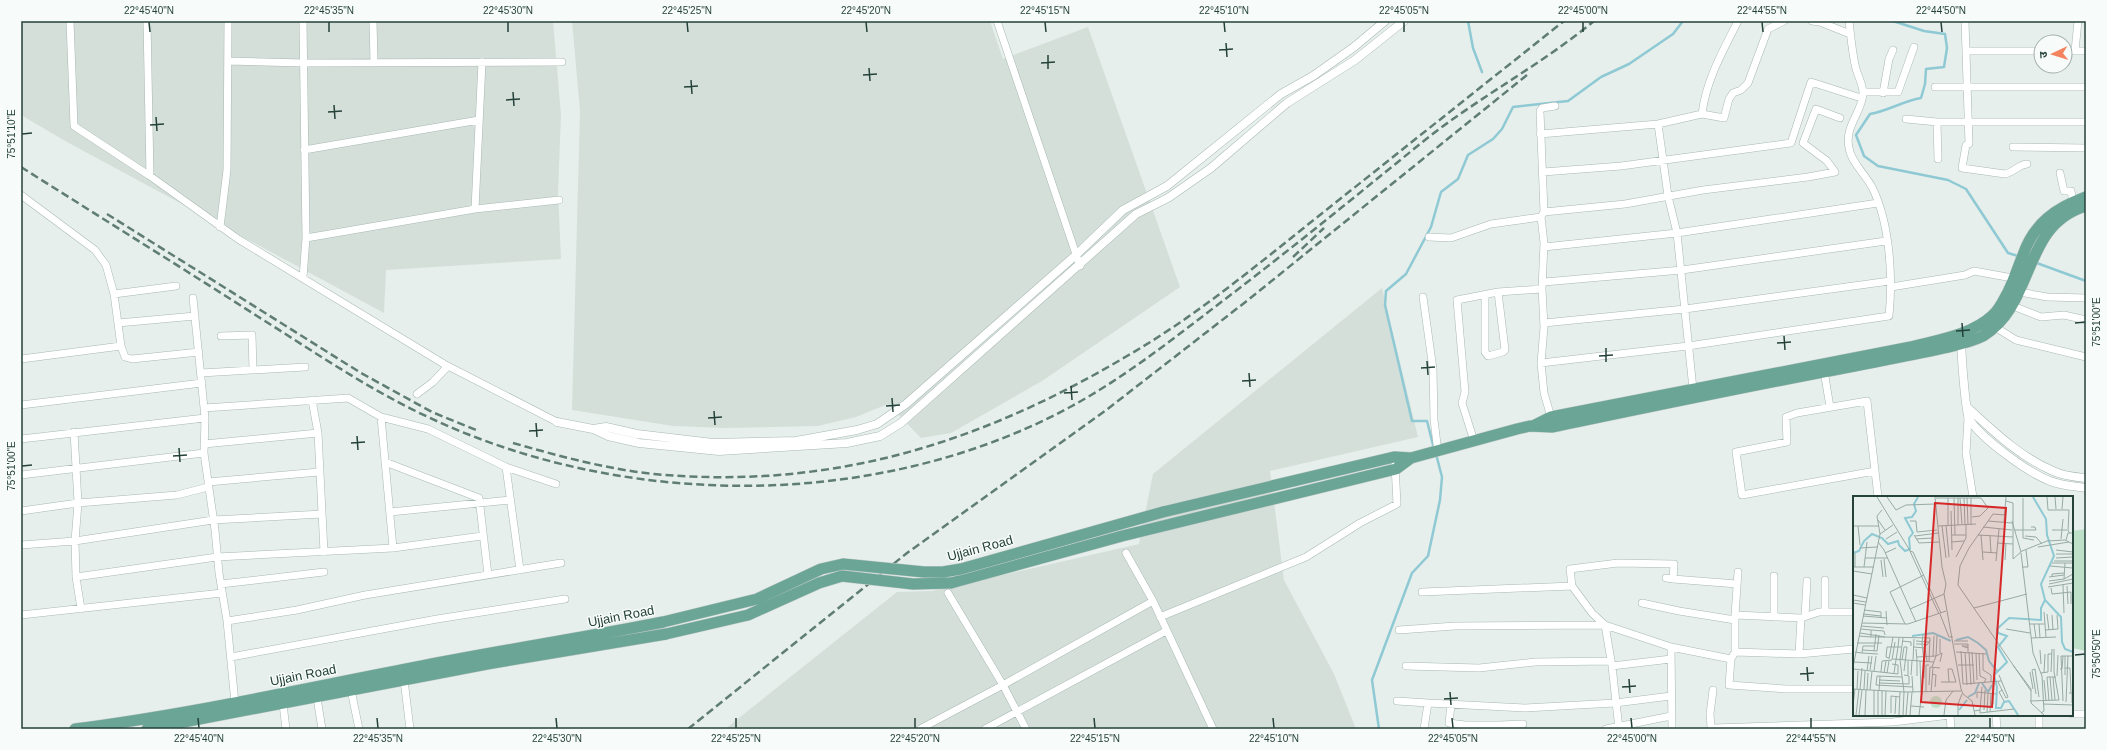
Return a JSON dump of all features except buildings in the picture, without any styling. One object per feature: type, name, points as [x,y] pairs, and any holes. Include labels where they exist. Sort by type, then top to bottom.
[{"type":"main road","points":[[1530,426],[1552,427],[1824,371],[1913,355],[1962,338],[1994,315],[2021,275],[2035,241],[2057,209],[2086,197]]},
{"type":"main road","points":[[2035,241],[2062,217],[2086,206]]},
{"type":"main road","points":[[1416,457],[1530,426],[1551,417],[1911,347],[1962,338],[1981,337],[1995,327],[2013,306],[2020,292],[2021,275]]},
{"type":"main road","name":"Ujjain Road","points":[[75,729],[153,719],[521,647],[570,640],[663,622],[757,599],[821,569],[843,564],[943,572],[962,569],[1163,512],[1394,457],[1416,457]]},
{"type":"main road","name":"Ujjain Road","points":[[147,729],[523,658],[666,634],[748,616],[830,578],[842,576],[857,577],[913,584],[951,583],[1122,536],[1382,473],[1396,469],[1416,457]]},
{"type":"main road","points":[[521,647],[523,658]]},
{"type":"street","points":[[70,21],[74,126],[150,176],[220,227],[448,366],[557,422],[593,429],[608,436],[639,443],[719,451],[847,443],[880,436],[901,423],[1080,266],[1136,214],[1168,198],[1211,168],[1287,103],[1355,60],[1404,21]]},
{"type":"street","points":[[147,21],[150,176]]},
{"type":"street","points":[[220,227],[226,170],[228,21]]},
{"type":"street","points":[[303,21],[306,238],[303,278]]},
{"type":"street","points":[[373,21],[374,62]]},
{"type":"street","points":[[997,21],[1080,266]]},
{"type":"street","points":[[593,429],[606,427],[637,434],[713,443],[736,443],[796,441],[857,430],[877,424],[906,404],[1076,255],[1123,210],[1167,186],[1281,94],[1314,76],[1343,56],[1385,21]]},
{"type":"street","points":[[1702,114],[1704,96],[1709,81],[1738,21]]},
{"type":"street","points":[[1540,134],[1658,124],[1702,114],[1724,118],[1729,99],[1733,93],[1740,90],[1748,83],[1768,29],[1784,21]]},
{"type":"street","points":[[1812,21],[1820,22],[1850,34]]},
{"type":"street","points":[[1541,363],[1688,346],[1889,316],[1890,284],[1888,248],[1878,203],[1872,187],[1849,150],[1848,144],[1848,135],[1862,95],[1856,69],[1849,21]]},
{"type":"street","points":[[1965,21],[1969,144],[1966,145],[1962,168],[2005,174],[2011,173],[2020,165],[2028,164]]},
{"type":"street","points":[[2078,21],[2075,51],[2086,51]]},
{"type":"street","points":[[1543,172],[1663,160],[1791,143],[1811,82],[1862,95],[1898,92],[1914,47]]},
{"type":"street","points":[[1884,93],[1889,59],[1893,50]]},
{"type":"street","points":[[1967,51],[2033,51]]},
{"type":"street","points":[[228,61],[304,63],[562,62]]},
{"type":"street","points":[[475,209],[482,62]]},
{"type":"street","points":[[1935,87],[2086,87]]},
{"type":"street","points":[[1551,417],[1544,393],[1541,363],[1544,323],[1544,247],[1543,172],[1540,134],[1541,109],[1555,106]]},
{"type":"street","points":[[1429,237],[1451,238],[1491,224],[1543,215],[1835,172],[1827,161],[1804,143],[1816,109],[1840,118]]},
{"type":"street","points":[[1906,118],[1937,122],[2086,122]]},
{"type":"street","points":[[304,150],[479,120]]},
{"type":"street","points":[[1937,122],[1938,159]]},
{"type":"street","points":[[1658,124],[1668,196],[1677,233],[1682,270],[1688,346],[1694,389]]},
{"type":"street","points":[[2013,147],[2086,148]]},
{"type":"street","points":[[2060,173],[2064,191],[2071,191],[2073,202]]},
{"type":"street","points":[[21,195],[95,250],[106,265],[114,294],[121,346],[126,357],[132,359],[198,352]]},
{"type":"street","points":[[306,238],[475,209],[559,200]]},
{"type":"street","points":[[1544,247],[1677,233],[1878,203]]},
{"type":"street","points":[[1474,441],[1462,403],[1465,392],[1457,300],[1498,292],[1682,270],[1886,241]]},
{"type":"street","points":[[1544,323],[1685,309],[1965,275],[1974,270],[2021,275]]},
{"type":"street","points":[[114,294],[176,286]]},
{"type":"street","points":[[1485,295],[1485,352],[1488,356],[1503,352],[1505,350],[1498,292]]},
{"type":"street","points":[[2020,292],[2047,297],[2086,298]]},
{"type":"street","points":[[1423,297],[1433,369],[1434,420],[1438,452]]},
{"type":"street","points":[[193,298],[206,418],[204,453],[217,557],[227,621],[235,703]]},
{"type":"street","points":[[2013,306],[2040,317],[2064,315],[2086,320]]},
{"type":"street","points":[[118,323],[195,316]]},
{"type":"street","points":[[1995,327],[2016,340],[2086,357]]},
{"type":"street","points":[[221,336],[252,335],[253,370]]},
{"type":"street","points":[[1962,338],[1968,418],[1966,453],[1973,496]]},
{"type":"street","points":[[21,359],[121,346]]},
{"type":"street","points":[[417,394],[433,382],[448,366]]},
{"type":"street","points":[[201,373],[305,367]]},
{"type":"street","points":[[1824,371],[1830,407]]},
{"type":"street","points":[[21,405],[202,383]]},
{"type":"street","points":[[204,408],[348,398],[381,417],[428,429],[506,467],[556,484]]},
{"type":"street","points":[[312,400],[318,433],[324,552]]},
{"type":"street","points":[[1875,471],[1742,495],[1736,452],[1788,442],[1786,417],[1797,413],[1867,401],[1878,496]]},
{"type":"street","points":[[1967,407],[1994,432],[2027,457],[2053,472],[2066,476],[2086,478]]},
{"type":"street","points":[[381,417],[393,548]]},
{"type":"street","points":[[21,439],[206,418]]},
{"type":"street","points":[[1968,418],[1987,439],[2021,465],[2049,481],[2086,488]]},
{"type":"street","points":[[74,432],[78,503],[75,540],[76,577],[81,609]]},
{"type":"street","points":[[204,444],[318,433]]},
{"type":"street","points":[[21,475],[204,453]]},
{"type":"street","points":[[1160,617],[1306,557],[1360,523],[1397,504],[1396,469],[1394,457]]},
{"type":"street","points":[[385,462],[479,498],[482,536],[488,575]]},
{"type":"street","points":[[506,467],[520,570]]},
{"type":"street","points":[[21,511],[78,503],[177,495],[208,484],[319,472]]},
{"type":"street","points":[[390,512],[511,500]]},
{"type":"street","points":[[21,545],[75,540],[213,520],[322,514]]},
{"type":"street","points":[[76,577],[217,557],[393,548],[482,536]]},
{"type":"street","points":[[1126,553],[1153,601],[1213,729]]},
{"type":"street","points":[[227,621],[296,610],[365,594],[561,563]]},
{"type":"street","points":[[1619,728],[1605,625],[1592,613],[1572,586],[1570,569],[1618,563],[1674,564],[1670,579],[1737,584]]},
{"type":"street","points":[[221,584],[324,572]]},
{"type":"street","points":[[1738,572],[1735,618],[1735,652],[1731,659],[1728,682],[1730,686],[1786,689],[1853,689]]},
{"type":"street","points":[[1774,576],[1774,617]]},
{"type":"street","points":[[1825,580],[1825,612]]},
{"type":"street","points":[[1799,654],[1807,581]]},
{"type":"street","points":[[1422,592],[1572,586]]},
{"type":"street","points":[[21,616],[222,593]]},
{"type":"street","points":[[948,593],[1003,685],[1026,729]]},
{"type":"street","points":[[231,657],[437,619],[565,599]]},
{"type":"street","points":[[920,729],[1003,685],[1153,601]]},
{"type":"street","points":[[1642,603],[1679,612],[1735,618],[1803,617],[1825,612],[1853,612]]},
{"type":"street","points":[[1399,630],[1455,626],[1605,625],[1671,647],[1731,659]]},
{"type":"street","points":[[985,729],[1166,631]]},
{"type":"street","points":[[1671,647],[1672,729]]},
{"type":"street","points":[[1735,652],[1799,654],[1853,648]]},
{"type":"street","points":[[1406,666],[1479,668],[1523,663],[1611,663],[1671,659]]},
{"type":"street","points":[[404,680],[410,729]]},
{"type":"street","points":[[351,690],[359,729]]},
{"type":"street","points":[[1713,690],[1710,714],[1711,727],[1714,728],[1808,727],[1893,722],[1918,717],[1934,716]]},
{"type":"street","points":[[1397,701],[1525,708],[1615,703],[1671,696]]},
{"type":"street","points":[[317,698],[322,729]]},
{"type":"street","points":[[1424,729],[1428,703]]},
{"type":"street","points":[[283,704],[286,729]]},
{"type":"street","points":[[1451,705],[1449,723],[1465,727],[1499,727],[1523,724]]},
{"type":"street","points":[[2073,714],[2086,714]]},
{"type":"street","points":[[1606,729],[1619,728],[1671,716]]},
{"type":"street","points":[[1950,716],[1951,729]]},
{"type":"street","points":[[1996,716],[1997,729]]},
{"type":"street","points":[[2039,716],[2039,729]]},
{"type":"shaded area","points":[[21,21],[553,21],[561,115],[558,192],[561,259],[386,270],[384,313],[67,142],[21,115]]},
{"type":"shaded area","points":[[572,21],[990,21],[1003,59],[1088,27],[1180,287],[1042,381],[951,433],[921,438],[888,404],[856,417],[818,426],[725,428],[673,426],[572,410],[580,111]]},
{"type":"shaded area","points":[[1382,288],[1418,437],[1270,471],[1284,580],[1334,674],[1356,729],[725,729],[897,592],[932,591],[1139,544],[1153,474]]},
{"type":"green space","points":[[2086,529],[2086,651],[2073,648],[2073,531]]},
{"type":"waterway","points":[[1468,21],[1473,48],[1482,72]]},
{"type":"waterway","points":[[1434,449],[1427,421],[1412,421],[1385,305],[1386,291],[1406,274],[1431,227],[1441,192],[1458,179],[1468,155],[1493,139],[1502,129],[1513,107],[1568,101],[1601,77],[1629,64],[1673,34],[1683,21]]},
{"type":"waterway","points":[[1893,21],[1924,31],[1945,34],[1947,48],[1944,67],[1926,69],[1925,84],[1921,98],[1870,114],[1856,135],[1864,156],[1878,166],[1948,180],[1966,189],[2008,253],[2018,256]]},
{"type":"waterway","points":[[2034,262],[2086,281]]},
{"type":"waterway","points":[[1379,729],[1372,680],[1412,573],[1428,556],[1440,500],[1442,477],[1436,454]]},
{"type":"railway","points":[[513,443],[565,457],[636,472],[718,477],[781,475],[841,467],[900,454],[958,437],[1014,414],[1071,387],[1154,340],[1206,304],[1256,266],[1564,21]]},
{"type":"railway","points":[[21,167],[362,382],[428,417],[504,448],[585,469],[667,482],[752,486],[835,480],[918,465],[997,440],[1072,406],[1092,395],[1148,357],[1272,263],[1446,124],[1553,52],[1594,21]]},
{"type":"railway","points":[[688,729],[907,553],[1105,411],[1248,300],[1527,75]]},
{"type":"railway","points":[[107,214],[361,373],[432,412],[476,430]]},
{"type":"railway","points":[[1293,257],[1324,228]]}]
